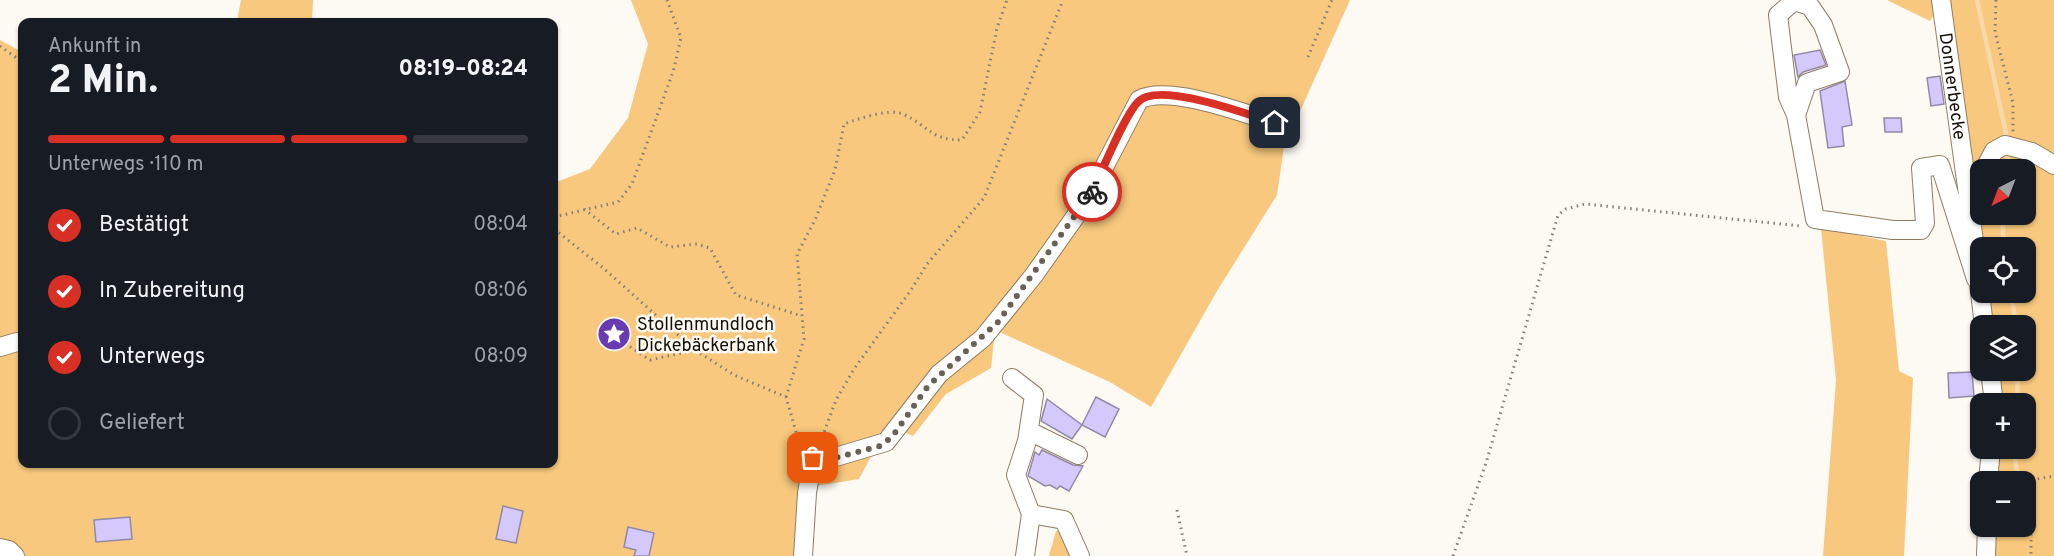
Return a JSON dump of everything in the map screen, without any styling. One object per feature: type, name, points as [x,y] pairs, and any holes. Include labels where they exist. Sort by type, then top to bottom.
[{"type":"street","name":"Donnerbecke","points":[[1941,0],[1970,209]]},
{"type":"street","points":[[1796,115],[1806,83],[1840,72],[1823,25],[1810,6],[1794,2],[1778,15],[1788,97],[1796,115],[1815,219]]},
{"type":"street","points":[[803,556],[807,493],[813,461],[886,442],[939,374],[990,330],[1087,201],[1139,100],[1150,94],[1204,100],[1275,123]]},
{"type":"street","name":"Donnerbecke","points":[[1990,159],[1994,151],[2005,145],[2013,145]]},
{"type":"street","points":[[2013,145],[2032,152],[2054,165]]},
{"type":"street","name":"Donnerbecke","points":[[1815,219],[1893,230],[1921,230],[1925,224],[1921,168],[1940,165],[1970,260]]},
{"type":"street","points":[[1012,378],[1034,395],[1029,431],[1016,475],[1031,514],[1025,556]]},
{"type":"street","points":[[1029,431],[1078,455]]},
{"type":"street","points":[[1031,514],[1064,520],[1080,556]]},
{"type":"street","points":[[1986,556],[1987,537]]},
{"type":"street","points":[[0,548],[9,550],[15,556]]},
{"type":"path","points":[[558,216],[618,202],[632,184],[673,72],[681,38],[667,0]]},
{"type":"path","points":[[813,461],[798,439],[786,397],[804,339],[797,254],[816,220],[835,170],[844,124],[868,116],[901,113],[943,140],[962,140],[980,112],[997,28],[1008,0]]},
{"type":"path","points":[[813,461],[836,400],[854,369],[927,264],[984,198],[1063,0]]},
{"type":"path","points":[[1308,57],[1332,0]]},
{"type":"path","points":[[1996,0],[1995,32],[2013,103],[2013,145]]},
{"type":"path","points":[[0,46],[18,59]]},
{"type":"path","points":[[1453,556],[1486,463],[1558,215],[1566,209],[1585,204],[1792,227],[1801,226],[1815,219]]},
{"type":"path","points":[[584,209],[616,234],[637,228],[670,247],[697,244],[710,248],[736,295],[802,316]]},
{"type":"path","points":[[558,232],[602,267],[695,350],[742,379],[786,397]]},
{"type":"path","points":[[620,340],[650,360],[695,350]]},
{"type":"path","points":[[2036,479],[2054,476]]},
{"type":"path","points":[[1176,510],[1187,556]]},
{"type":"path","points":[[2031,537],[2031,556]]},
{"type":"shaded area","points":[[241,0],[313,0],[312,18],[238,18]]},
{"type":"shaded area","points":[[631,0],[1350,0],[1284,147],[1277,195],[1217,291],[1151,407],[1110,382],[995,330],[991,368],[946,394],[913,436],[888,425],[859,479],[804,488],[797,556],[0,556],[0,40],[18,50],[18,468],[558,468],[558,181],[590,169],[628,118],[648,44]]},
{"type":"shaded area","points":[[1887,0],[1938,0],[1939,7],[1930,21]]},
{"type":"shaded area","points":[[1944,0],[2054,0],[2054,556],[1990,556],[1991,537],[2036,537],[2036,471],[1994,471],[1995,459],[2036,459],[2036,393],[1998,393],[1996,381],[2036,381],[2036,315],[1986,315],[1984,303],[2036,303],[2036,237],[1978,237],[1977,225],[2036,225],[2036,159],[1970,159],[1970,179]]},
{"type":"shaded area","points":[[1821,228],[1886,241],[1899,371],[1913,378],[1904,556],[1823,556],[1836,380]]},
{"type":"shaded area","points":[[1056,531],[1068,531],[1077,556],[1049,556]]},
{"type":"building","points":[[1820,50],[1826,65],[1803,72],[1798,77],[1794,55]]},
{"type":"building","points":[[1940,76],[1944,104],[1931,106],[1927,78]]},
{"type":"building","points":[[1845,81],[1852,125],[1842,127],[1844,146],[1828,148],[1820,91]]},
{"type":"building","points":[[1884,118],[1901,118],[1902,132],[1885,132]]},
{"type":"building","points":[[1970,372],[1974,393],[1970,393],[1970,396],[1949,398],[1948,373]]},
{"type":"building","points":[[1096,397],[1119,409],[1105,437],[1082,425]]},
{"type":"building","points":[[1047,399],[1082,425],[1072,439],[1041,421]]},
{"type":"building","points":[[1042,450],[1073,465],[1083,466],[1069,491],[1060,486],[1057,489],[1050,485],[1045,486],[1028,476],[1035,452],[1039,455]]},
{"type":"building","points":[[503,506],[523,511],[516,543],[496,539]]},
{"type":"building","points":[[130,517],[132,539],[96,542],[94,520]]},
{"type":"building","points":[[628,527],[654,533],[649,556],[634,556],[636,550],[624,547]]},
{"type":"waterway","name":"Donnerbecke","points":[[1977,0],[2007,138]]},
{"type":"waterway","name":"Donnerbecke","points":[[2008,151],[2008,159]]},
{"type":"waterway","name":"Donnerbecke","points":[[2003,225],[2003,237]]},
{"type":"waterway","name":"Donnerbecke","points":[[2013,303],[2014,315]]},
{"type":"waterway","name":"Donnerbecke","points":[[2017,393],[2018,381]]},
{"type":"waterway","name":"Donnerbecke","points":[[2015,459],[2017,471]]},
{"type":"way so far","points":[[813,458],[812,464],[840,458],[880,446],[892,437],[939,374],[974,347],[998,322],[1092,192]]},
{"type":"place","name":"Stollenmundloch Dickebäckerbank","points":[[614,334]]},
{"type":"route","points":[[1092,192],[1136,104],[1150,94],[1204,100],[1275,123]]}]
